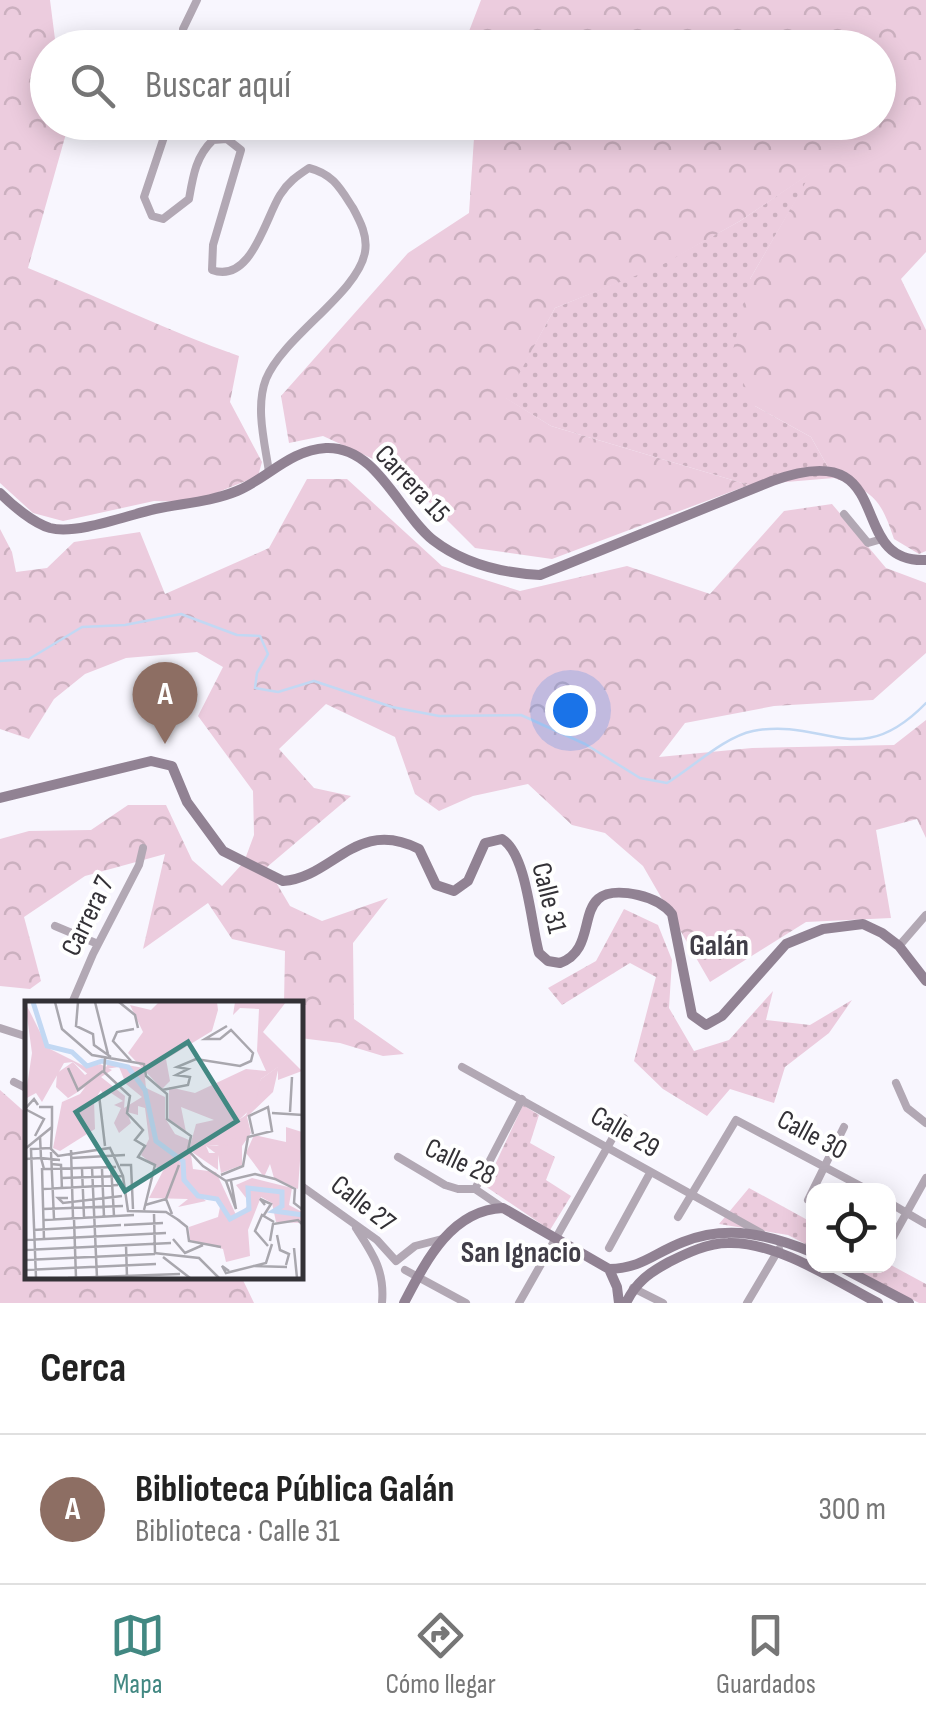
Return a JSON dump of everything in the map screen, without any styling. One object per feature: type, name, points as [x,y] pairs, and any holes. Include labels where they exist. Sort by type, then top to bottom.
[{"type":"main road","name":"Carrera 15","points":[[0,493],[50,528],[70,529],[159,508],[204,502],[241,490],[304,451],[331,448],[354,455],[384,481],[412,522],[436,542],[464,558],[506,573],[540,575],[804,469],[822,468],[849,479],[860,492],[882,538]]},
{"type":"main road","points":[[882,538],[894,554],[909,560],[926,560]]},
{"type":"main road","name":"Calle 31","points":[[0,798],[151,761],[163,762],[178,775],[187,802],[218,846],[283,880],[387,838],[419,849],[436,885],[454,891],[468,881],[485,843],[502,838],[513,848],[539,953],[548,961],[560,963],[572,958],[590,909],[600,896],[617,891],[648,898],[667,908],[675,921],[692,1015],[706,1025],[722,1016],[786,944],[806,934],[863,924],[899,946],[926,981]]},
{"type":"main road","points":[[404,1303],[444,1238],[463,1219],[482,1209],[503,1208],[609,1269],[622,1303]]},
{"type":"main road","points":[[609,1269],[640,1265],[682,1242],[738,1231],[806,1250]]},
{"type":"main road","points":[[622,1303],[648,1274],[688,1252],[726,1242],[776,1253],[878,1303]]},
{"type":"main road","points":[[852,1273],[908,1303]]},
{"type":"street","points":[[183,30],[197,0]]},
{"type":"street","points":[[163,140],[144,197],[152,216],[163,219],[189,199],[195,167],[204,148],[213,140]]},
{"type":"street","points":[[228,140],[240,150],[213,245],[212,270],[223,274],[236,270],[264,232],[292,178],[309,168],[334,178],[362,224],[366,250],[359,269],[283,352],[266,380],[261,405],[268,472]]},
{"type":"street","points":[[844,514],[868,543],[882,538]]},
{"type":"street","name":"Carrera 7","points":[[73,1001],[139,865],[143,848]]},
{"type":"street","points":[[899,946],[926,915]]},
{"type":"street","points":[[55,926],[98,944]]},
{"type":"street","points":[[0,1028],[25,1036]]},
{"type":"street","name":"Calle 29","points":[[462,1067],[765,1236]]},
{"type":"street","points":[[14,1082],[25,1088]]},
{"type":"street","points":[[896,1083],[908,1108],[926,1123]]},
{"type":"street","points":[[475,1189],[522,1099]]},
{"type":"street","points":[[520,1303],[624,1118]]},
{"type":"street","name":"Calle 30","points":[[689,1196],[736,1120],[855,1183]]},
{"type":"street","points":[[816,1183],[844,1127]]},
{"type":"street","name":"Calle 28","points":[[398,1157],[458,1190],[475,1189],[503,1208]]},
{"type":"street","points":[[608,1248],[650,1173]]},
{"type":"street","points":[[896,1231],[926,1178]]},
{"type":"street","name":"Calle 27","points":[[302,1186],[378,1240],[396,1261],[415,1246],[444,1238]]},
{"type":"street","points":[[678,1217],[689,1196]]},
{"type":"street","points":[[896,1206],[926,1224]]},
{"type":"street","points":[[353,1224],[379,1264],[384,1281],[382,1303]]},
{"type":"street","points":[[747,1303],[784,1241]]},
{"type":"street","points":[[405,1270],[466,1303]]},
{"type":"street","points":[[633,1288],[664,1303]]},
{"type":"green space","points":[[0,0],[50,0],[54,30],[30,30],[30,140],[64,140],[28,268],[239,356],[230,402],[262,462],[258,476],[194,502],[154,501],[63,521],[33,513],[0,483]]},
{"type":"green space","points":[[481,0],[926,0],[926,252],[901,279],[926,330],[926,551],[919,554],[894,539],[880,506],[867,493],[834,478],[811,437],[755,406],[731,358],[750,279],[811,173],[740,221],[660,266],[555,308],[506,398],[551,426],[749,485],[552,559],[475,548],[397,470],[323,436],[289,443],[281,396],[408,253],[469,213],[474,140],[896,140],[896,30],[470,30]]},
{"type":"green space","points":[[813,171],[750,279],[755,406],[811,437],[834,478],[749,485],[551,426],[505,398],[555,308],[660,265],[740,221]]},
{"type":"green space","points":[[307,479],[347,479],[442,566],[520,591],[627,566],[710,594],[784,511],[832,504],[886,568],[926,583],[926,653],[873,700],[774,706],[685,723],[659,757],[752,748],[894,745],[926,720],[926,838],[917,819],[876,830],[891,918],[806,922],[710,982],[643,866],[605,833],[572,825],[528,784],[473,796],[439,811],[415,794],[395,737],[326,704],[279,749],[314,788],[351,796],[267,867],[290,906],[322,921],[388,898],[353,943],[354,1019],[404,1054],[383,1056],[340,1043],[302,1038],[302,1001],[284,1001],[285,951],[232,939],[208,903],[143,949],[165,854],[85,876],[24,917],[41,981],[30,989],[0,986],[0,839],[29,831],[91,830],[128,805],[166,805],[192,860],[222,886],[244,862],[254,835],[253,791],[198,716],[223,667],[197,652],[126,658],[85,674],[54,699],[29,739],[0,729],[0,529],[12,552],[16,572],[47,568],[74,542],[140,532],[165,594],[269,548]]},
{"type":"green space","points":[[624,909],[658,925],[672,960],[669,1008],[694,1051],[729,1040],[773,991],[766,1020],[810,1025],[852,1000],[829,1033],[785,1067],[774,1103],[730,1089],[707,1116],[663,1089],[634,1061],[656,977],[630,963],[562,1005],[548,988],[596,961]]},
{"type":"green space","points":[[0,1090],[25,1112],[25,1278],[242,1278],[254,1303],[0,1303]]},
{"type":"green space","points":[[523,1105],[539,1115],[530,1143],[555,1157],[546,1180],[571,1196],[550,1230],[485,1186]]},
{"type":"green space","points":[[749,1188],[806,1219],[806,1244],[788,1235],[719,1224]]},
{"type":"green space","points":[[896,1268],[926,1284],[926,1303],[861,1273],[896,1273]]},
{"type":"waterway","points":[[0,661],[29,659],[82,627],[125,625],[181,614],[237,635],[260,636],[268,654],[257,673],[255,688],[278,692],[314,681],[392,707],[439,716],[521,715],[585,744],[640,778],[667,783],[742,734],[778,729],[860,739],[902,724],[926,703]]},
{"type":"place","name":"Biblioteca Pública Galán","points":[[165,744]]},
{"type":"district","name":"Galán","points":[[719,946]]},
{"type":"district","name":"San Ignacio","points":[[521,1253]]}]
